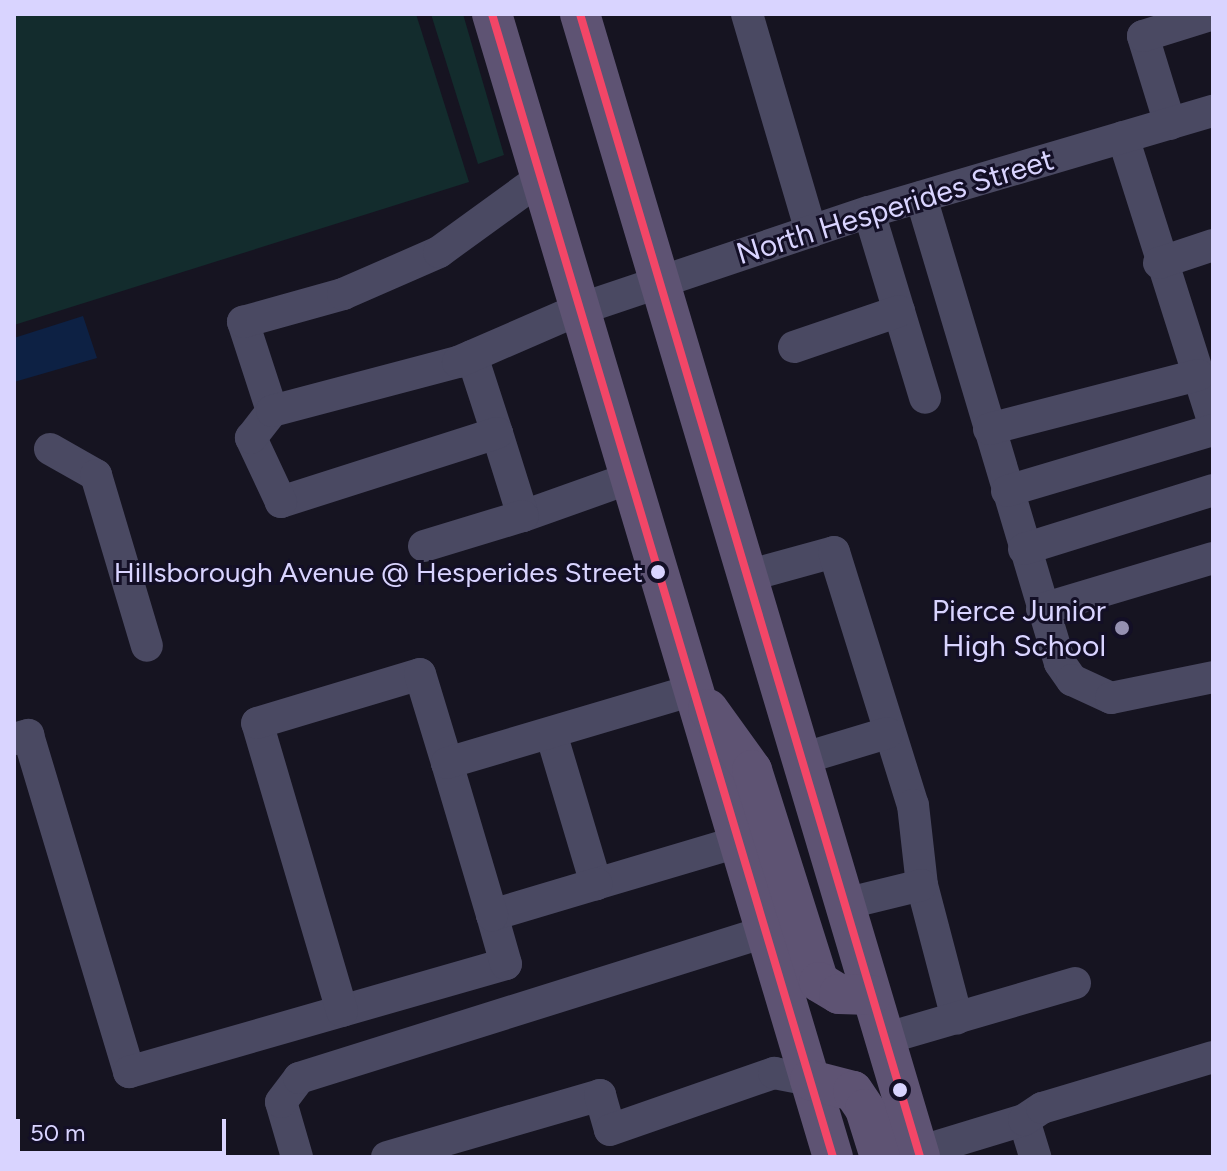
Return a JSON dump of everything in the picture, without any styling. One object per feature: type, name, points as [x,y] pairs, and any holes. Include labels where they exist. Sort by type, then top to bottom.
[{"type":"main road","points":[[492,14],[833,1157]]},
{"type":"main road","points":[[580,14],[884,1039],[905,1156]]},
{"type":"main road","points":[[693,690],[752,770],[819,982],[839,994],[871,995]]},
{"type":"main road","points":[[810,1080],[853,1091],[905,1156]]},
{"type":"street","points":[[747,14],[811,232]]},
{"type":"street","points":[[1170,124],[1143,36],[1213,14]]},
{"type":"street","name":"North Hesperides Street","points":[[272,411],[472,356],[580,309],[869,212],[1213,111]]},
{"type":"street","points":[[1123,137],[1159,263],[1213,420]]},
{"type":"street","points":[[497,433],[281,502],[251,438],[272,411],[243,322],[343,294],[439,252],[541,178]]},
{"type":"street","points":[[921,197],[1060,663],[1088,690],[1111,698],[1137,696],[1213,677]]},
{"type":"street","points":[[869,212],[925,398]]},
{"type":"street","points":[[1159,263],[1213,245]]},
{"type":"street","points":[[794,347],[899,311]]},
{"type":"street","points":[[472,356],[523,516]]},
{"type":"street","points":[[989,429],[1198,375]]},
{"type":"street","points":[[1007,491],[1213,430]]},
{"type":"street","points":[[50,449],[96,475],[147,646]]},
{"type":"street","points":[[424,546],[523,516],[630,478]]},
{"type":"street","points":[[1024,549],[1213,490]]},
{"type":"street","points":[[747,576],[834,552],[887,733],[913,805],[922,885],[957,1018]]},
{"type":"street","points":[[1042,609],[1213,558]]},
{"type":"street","points":[[14,739],[28,735],[129,1072],[342,1011],[506,964],[420,674],[257,723],[342,1011]]},
{"type":"street","points":[[447,763],[693,690]]},
{"type":"street","points":[[551,733],[596,884]]},
{"type":"street","points":[[801,759],[887,733]]},
{"type":"street","points":[[492,915],[738,842]]},
{"type":"street","points":[[844,904],[922,885]]},
{"type":"street","points":[[297,1157],[281,1102],[299,1078],[765,932]]},
{"type":"street","points":[[884,1039],[1075,983]]},
{"type":"street","points":[[905,1156],[1024,1120],[1042,1108],[1213,1057]]},
{"type":"street","points":[[387,1157],[600,1095],[610,1130],[774,1073],[810,1080]]},
{"type":"street","points":[[1024,1120],[1051,1123],[1213,1075]]},
{"type":"street","points":[[1024,1120],[1035,1157]]},
{"type":"green space","points":[[14,14],[416,14],[469,182],[14,325]]},
{"type":"green space","points":[[431,14],[463,14],[504,155],[478,164]]},
{"type":"water","points":[[83,316],[97,358],[14,382],[14,338]]},
{"type":"transit line","points":[[492,14],[833,1157]]},
{"type":"transit line","points":[[580,14],[920,1157]]},
{"type":"place","name":"Hillsborough Avenue @ Hesperides Street","points":[[658,572]]},
{"type":"place","name":"Pierce Junior High School","points":[[1122,628]]}]
